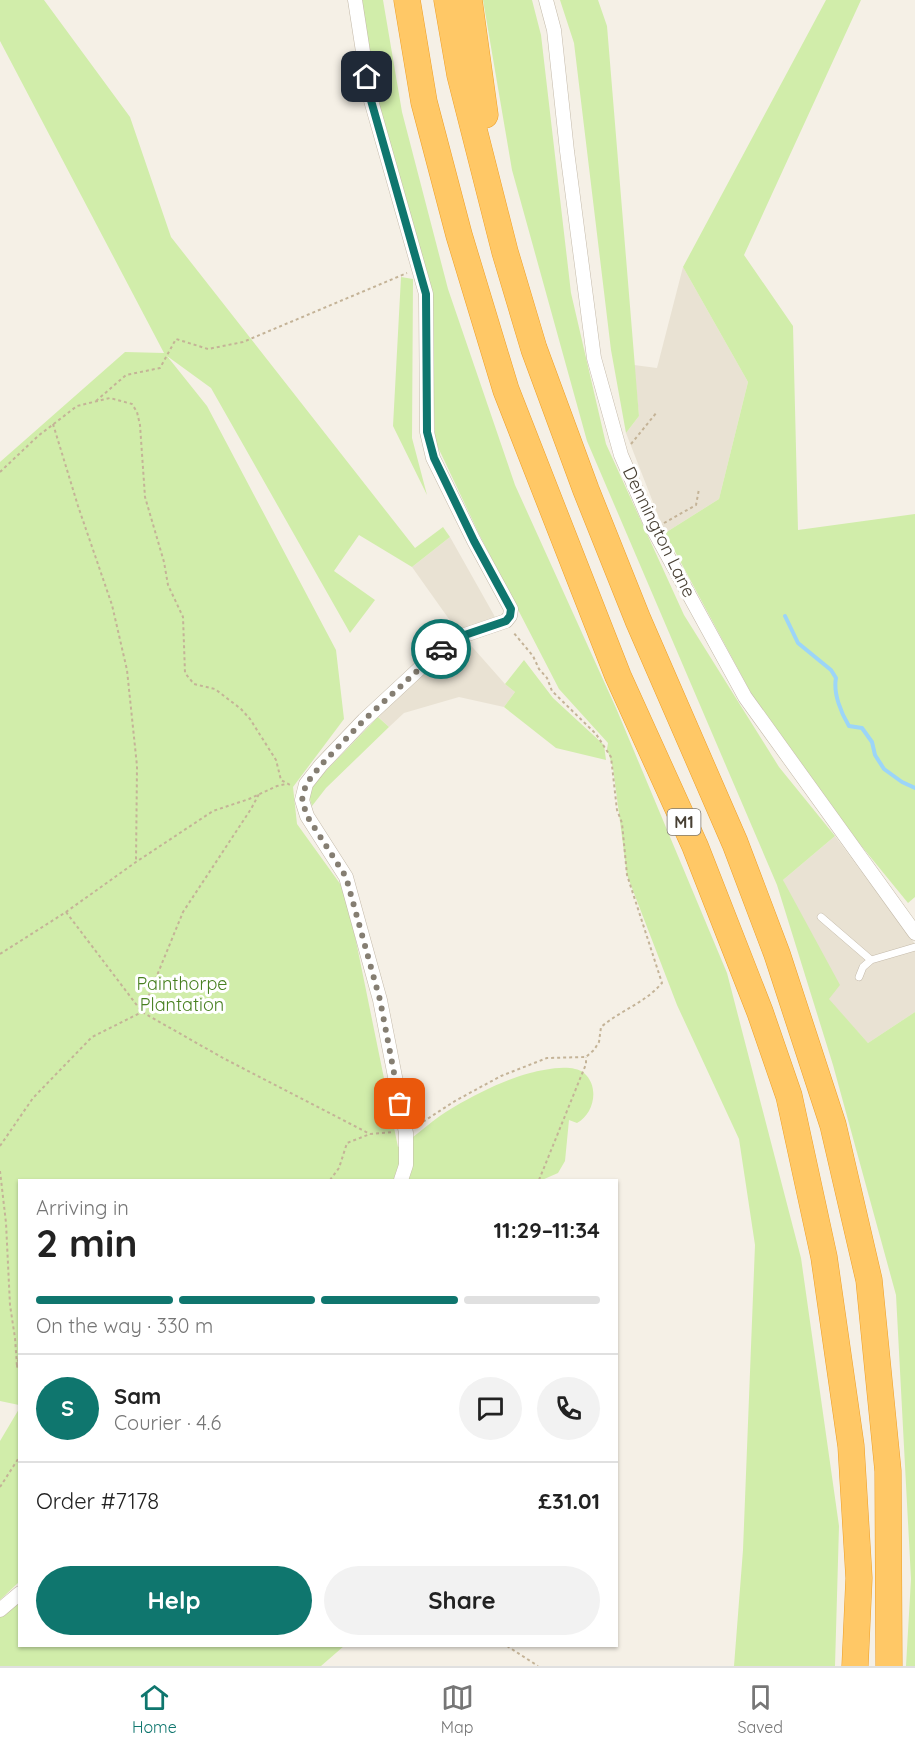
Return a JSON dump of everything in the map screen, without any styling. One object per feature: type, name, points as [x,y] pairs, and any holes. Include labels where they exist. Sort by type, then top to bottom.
[{"type":"highway","name":"M1","points":[[406,0],[424,102],[459,235],[506,390],[618,676],[695,846],[760,1012],[789,1096],[824,1257],[851,1446],[859,1578],[855,1666]]},
{"type":"highway","name":"M1","points":[[447,0],[460,75],[505,252],[534,349],[586,490],[638,620],[739,854],[777,954],[833,1125],[869,1280],[888,1471],[889,1666]]},
{"type":"highway","points":[[469,0],[505,252]]},
{"type":"street","points":[[355,0],[370,97],[426,294],[427,432],[434,458],[474,541],[511,609],[506,621],[478,629],[446,644],[364,720],[321,765],[304,790],[302,800],[307,816],[346,877],[380,1000],[406,1133],[406,1165],[401,1179]]},
{"type":"street","name":"Dennington Lane","points":[[546,0],[554,30],[594,357],[621,455],[653,529],[745,697],[915,933]]},
{"type":"street","points":[[0,1610],[18,1595]]},
{"type":"lane","points":[[821,917],[871,960]]},
{"type":"lane","points":[[859,976],[863,967],[871,960],[915,947]]},
{"type":"path","points":[[94,403],[126,375],[160,369],[176,339],[208,349],[243,342],[418,269]]},
{"type":"path","points":[[0,472],[53,424],[77,406],[110,398],[132,404],[137,412],[145,497],[164,562],[166,578],[183,617],[185,673],[194,684],[214,688],[241,709],[276,760],[281,780],[304,790]]},
{"type":"path","points":[[621,455],[657,412]]},
{"type":"path","points":[[53,424],[112,605],[127,670],[137,766],[136,862]]},
{"type":"path","points":[[653,529],[696,505],[699,489]]},
{"type":"path","points":[[331,1179],[339,1168],[347,1143],[370,1134],[390,1131],[406,1133],[455,1101],[501,1076],[547,1059],[586,1057],[599,1042],[601,1027],[614,1016],[652,995],[662,983],[627,875],[613,768],[607,749],[596,734],[552,691],[548,678],[539,669],[533,656],[508,628],[506,621]]},
{"type":"path","points":[[0,954],[213,812],[286,784]]},
{"type":"path","points":[[0,1146],[33,1098],[92,1037],[142,1012],[183,912],[259,794]]},
{"type":"path","points":[[66,912],[142,1012],[223,1058],[370,1134]]},
{"type":"path","points":[[539,1179],[586,1064],[586,1057]]},
{"type":"path","points":[[0,1171],[17,1366]]},
{"type":"path","points":[[17,1366],[18,1362]]},
{"type":"path","points":[[0,1488],[18,1459]]},
{"type":"path","points":[[508,1647],[537,1666]]},
{"type":"shaded area","points":[[683,267],[748,382],[719,499],[665,533],[626,433],[639,416],[634,365],[657,368]]},
{"type":"shaded area","points":[[450,537],[499,624],[467,641],[515,692],[504,707],[459,697],[404,713],[389,727],[373,712],[461,636],[412,567]]},
{"type":"shaded area","points":[[835,836],[915,944],[915,1012],[868,1043],[828,999],[783,880]]},
{"type":"green space","name":"Painthorpe Plantation","points":[[0,0],[44,0],[130,117],[171,237],[415,548],[443,527],[450,537],[412,567],[359,535],[334,571],[375,600],[350,633],[211,388],[167,356],[207,406],[336,650],[344,719],[293,787],[297,824],[346,892],[398,1147],[439,1116],[463,1102],[500,1083],[530,1073],[572,1068],[584,1073],[592,1085],[593,1093],[591,1107],[583,1119],[577,1123],[569,1120],[565,1161],[558,1173],[544,1179],[18,1179],[18,1405],[0,1401],[0,462],[125,352],[164,353],[0,41]]},
{"type":"green space","points":[[362,0],[383,0],[402,112],[448,289],[515,485],[616,708],[727,973],[801,1258],[839,1526],[835,1666],[734,1666],[743,1550],[755,1245],[739,1139],[677,1005],[627,875],[613,768],[607,749],[608,743],[559,689],[480,536],[435,441],[431,292],[375,96]]},
{"type":"green space","points":[[483,0],[532,0],[541,35],[571,293],[606,444],[684,615],[779,767],[835,836],[783,880],[840,985],[829,999],[868,1043],[915,1012],[915,1666],[906,1666],[911,1579],[896,1295],[833,1065],[777,885],[587,441],[512,170]]},
{"type":"green space","points":[[560,0],[598,0],[607,26],[639,416],[626,433],[611,350],[574,43]]},
{"type":"green space","points":[[826,0],[861,0],[744,255],[793,326],[798,530],[915,514],[915,897],[908,903],[859,843],[751,693],[665,533],[719,499],[748,382],[683,267]]},
{"type":"green space","points":[[401,277],[413,279],[412,438],[427,495],[393,426]]},
{"type":"green space","points":[[524,660],[553,698],[604,745],[606,760],[556,748],[504,707],[515,692],[505,684]]},
{"type":"green space","points":[[378,717],[389,727],[326,788],[312,806],[308,793],[316,781]]},
{"type":"green space","points":[[18,1411],[18,1583],[0,1600],[0,1441]]},
{"type":"green space","points":[[18,1594],[18,1647],[343,1647],[321,1666],[0,1666],[0,1610]]},
{"type":"waterway","points":[[785,616],[798,643],[831,670],[836,678],[838,703],[849,726],[862,728],[872,742],[875,755],[884,769],[915,788]]},
{"type":"way so far","points":[[400,1104],[380,1000],[346,877],[307,816],[302,800],[306,784],[321,765],[364,720],[441,649]]},
{"type":"route","points":[[367,77],[370,97],[426,294],[427,432],[434,458],[474,541],[511,609],[506,621],[453,639],[441,649]]}]
